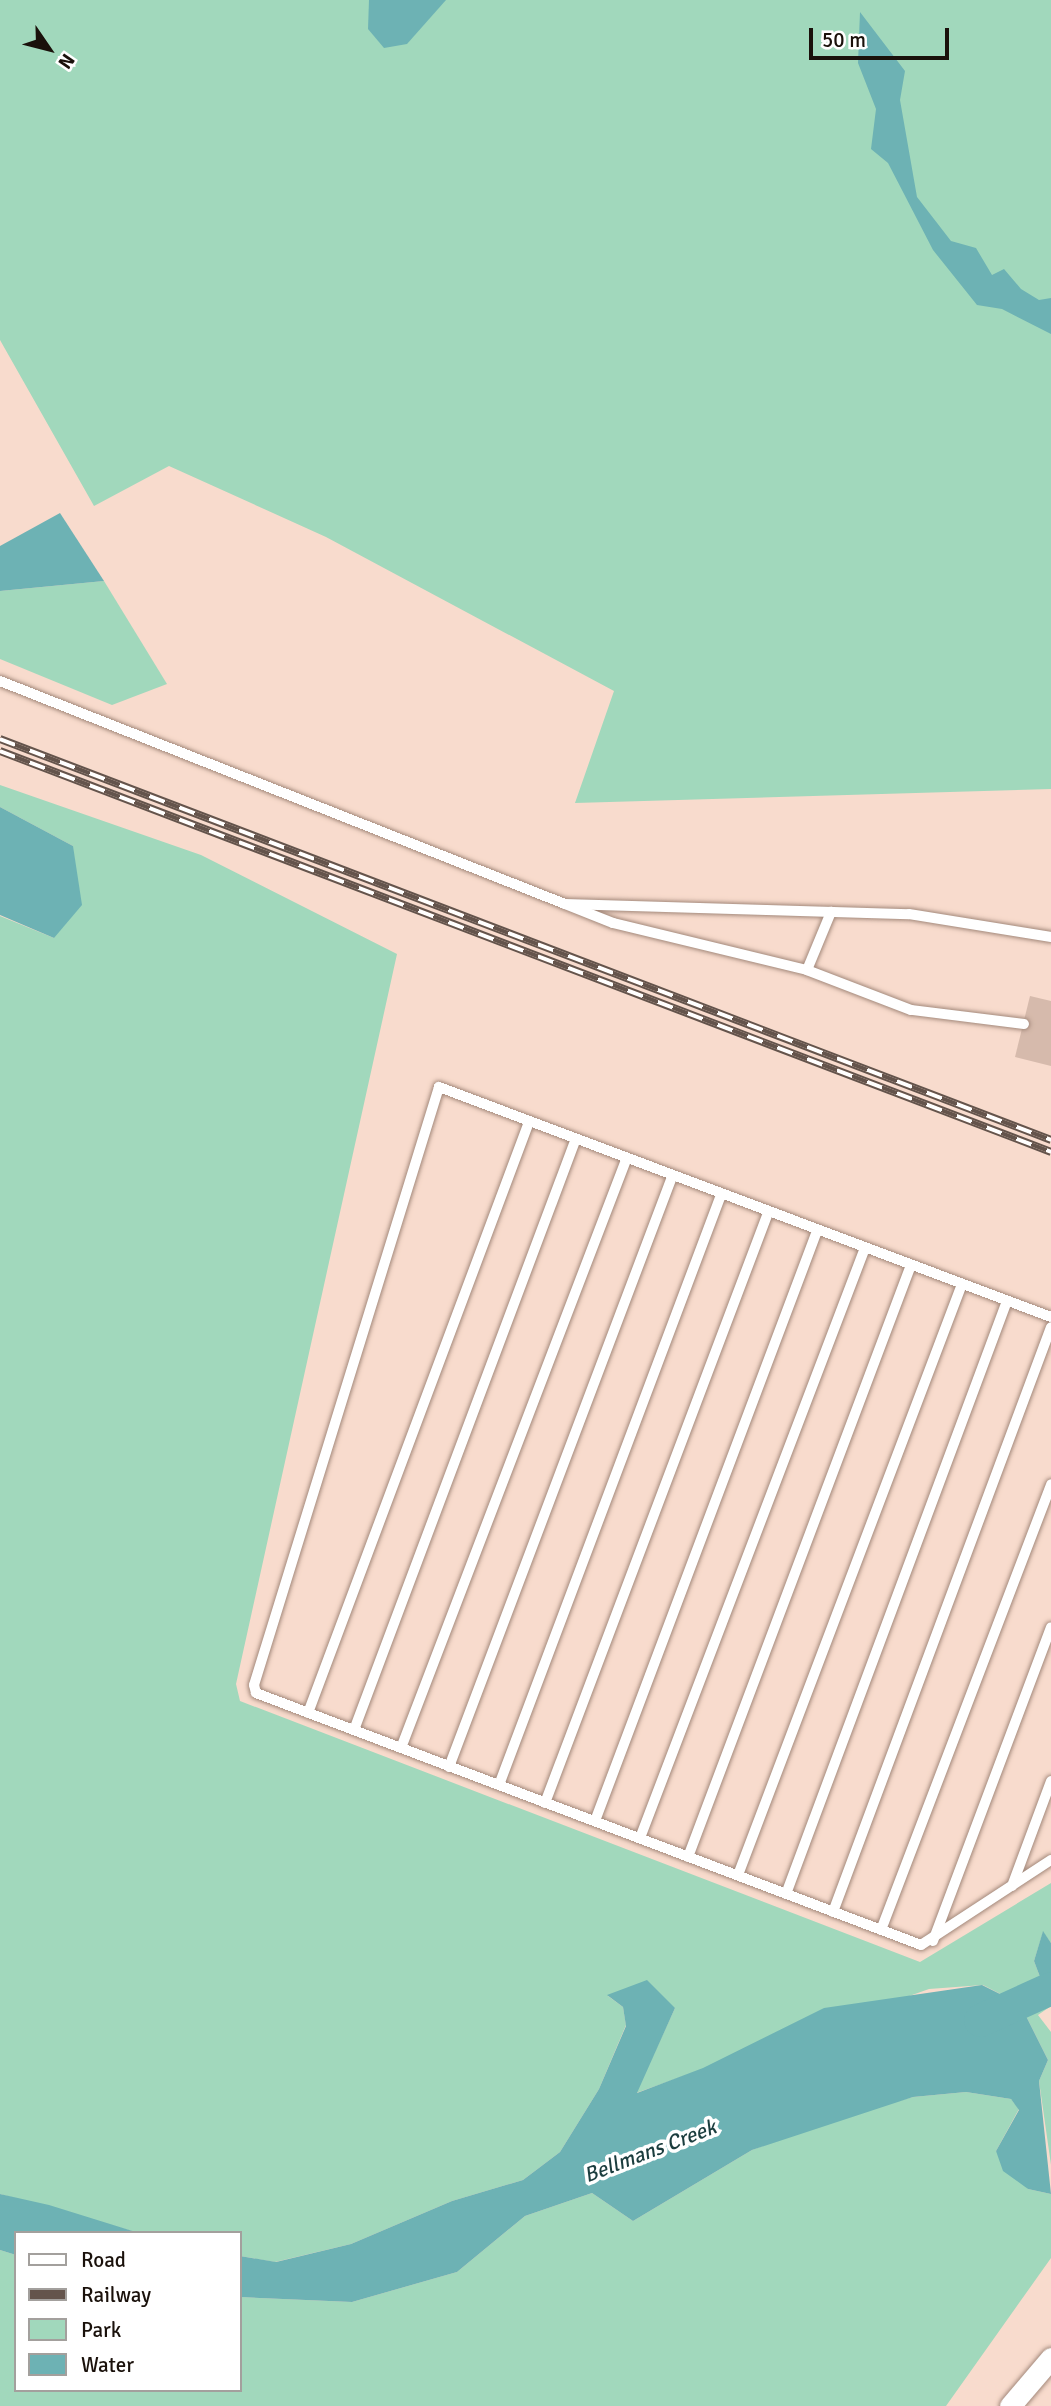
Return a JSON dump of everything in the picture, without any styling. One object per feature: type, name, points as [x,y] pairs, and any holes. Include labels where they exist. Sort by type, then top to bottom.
[{"type":"street","points":[[1010,2406],[1051,2358]]},
{"type":"lane","points":[[0,681],[613,923],[807,970],[911,1010],[1024,1024]]},
{"type":"lane","points":[[565,904],[909,914],[1051,937]]},
{"type":"lane","points":[[807,970],[831,912]]},
{"type":"lane","points":[[1051,1317],[575,1141],[439,1087],[254,1685],[256,1693],[307,1713],[921,1945],[933,1941],[1051,1860]]},
{"type":"lane","points":[[307,1713],[529,1122]]},
{"type":"lane","points":[[354,1730],[575,1141]]},
{"type":"lane","points":[[401,1748],[626,1160]]},
{"type":"lane","points":[[449,1767],[673,1177]]},
{"type":"lane","points":[[499,1785],[721,1195]]},
{"type":"lane","points":[[545,1803],[768,1213]]},
{"type":"lane","points":[[595,1821],[817,1231]]},
{"type":"lane","points":[[640,1838],[865,1248]]},
{"type":"lane","points":[[688,1857],[911,1265]]},
{"type":"lane","points":[[738,1875],[962,1284]]},
{"type":"lane","points":[[786,1894],[1007,1301]]},
{"type":"lane","points":[[833,1912],[1051,1327]]},
{"type":"lane","points":[[881,1930],[1051,1484]]},
{"type":"lane","points":[[933,1941],[1051,1626]]},
{"type":"lane","points":[[1012,1888],[1051,1781]]},
{"type":"green space","points":[[0,0],[1051,0],[1051,789],[575,803],[614,691],[326,537],[169,466],[94,506],[0,340]]},
{"type":"green space","points":[[104,581],[167,684],[112,705],[0,659],[0,591]]},
{"type":"green space","points":[[0,785],[201,855],[397,954],[236,1684],[240,1701],[920,1962],[1051,1883],[1051,1943],[1043,1932],[1034,1961],[1051,2006],[1038,2015],[1051,2032],[1051,2165],[1039,2081],[1048,2060],[1020,2004],[983,1985],[929,1989],[636,2093],[675,2008],[608,1996],[623,2007],[626,2025],[599,2089],[560,2152],[523,2180],[452,2201],[351,2244],[275,2262],[242,2256],[242,2231],[132,2231],[0,2194],[0,916],[54,938],[73,846],[0,807]]},
{"type":"green space","points":[[966,2092],[1011,2099],[1019,2109],[996,2151],[1028,2189],[1051,2194],[1051,2258],[946,2406],[0,2406],[0,2250],[14,2254],[14,2392],[242,2392],[242,2297],[352,2302],[457,2272],[525,2216],[592,2193],[633,2221],[752,2150],[840,2117],[913,2097]]},
{"type":"water","points":[[369,0],[446,0],[407,44],[384,48],[368,29]]},
{"type":"water","points":[[860,12],[905,71],[900,100],[917,197],[951,241],[976,248],[992,275],[1004,269],[1021,289],[1039,300],[1051,298],[1051,334],[1002,309],[977,305],[933,250],[888,163],[871,149],[876,109],[858,63]]},
{"type":"water","points":[[60,513],[104,581],[0,591],[0,546]]},
{"type":"water","points":[[0,807],[73,846],[82,905],[54,938],[0,915]]},
{"type":"water","points":[[1043,1931],[1051,1943],[1051,2006],[1034,1961]]},
{"type":"water","points":[[647,1980],[675,2008],[637,2093],[703,2068],[824,2008],[982,1985],[1020,2004],[1048,2060],[1039,2081],[1051,2194],[1028,2189],[1003,2171],[996,2151],[1019,2110],[1011,2099],[966,2092],[913,2097],[752,2150],[633,2221],[592,2193],[525,2216],[457,2272],[352,2302],[242,2297],[242,2256],[276,2262],[351,2244],[452,2201],[523,2180],[560,2152],[599,2089],[626,2026],[623,2007],[607,1995]]},
{"type":"water","points":[[0,2194],[49,2205],[133,2231],[14,2231],[14,2254],[0,2250]]},
{"type":"building","points":[[1030,996],[1051,1001],[1051,1066],[1015,1057]]},
{"type":"waterway","name":"Bellmans Creek","points":[[980,2020],[1051,1988]]},
{"type":"railway","points":[[0,739],[1051,1140]]},
{"type":"railway","points":[[0,751],[1051,1152]]}]
